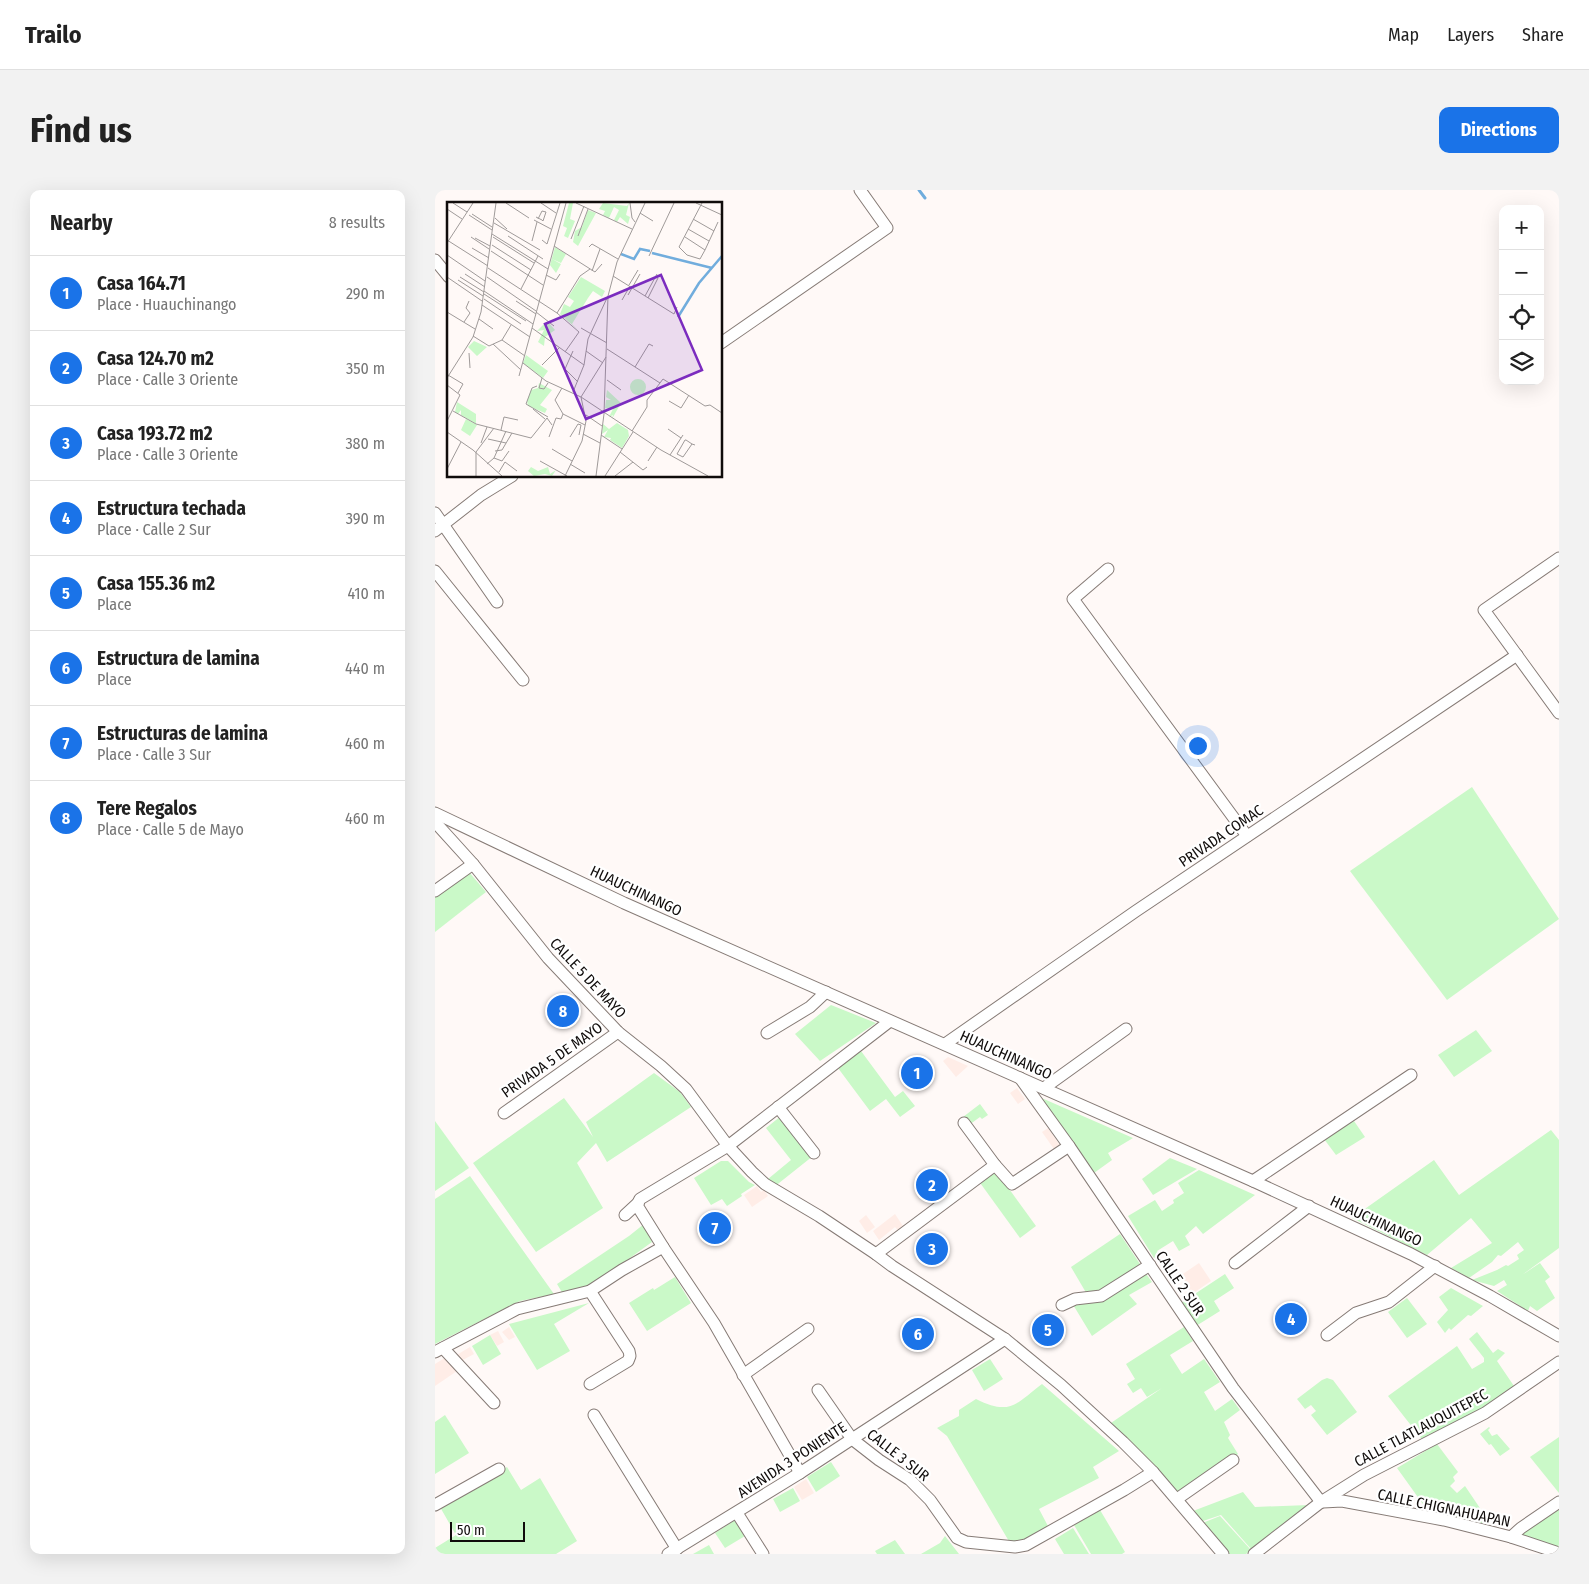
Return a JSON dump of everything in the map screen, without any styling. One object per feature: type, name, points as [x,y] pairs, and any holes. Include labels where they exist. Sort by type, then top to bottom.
[{"type":"street","points":[[723,342],[887,228],[860,190]]},
{"type":"street","points":[[435,260],[447,275]]},
{"type":"street","points":[[439,527],[481,495],[509,478]]},
{"type":"street","points":[[435,513],[439,527],[497,602]]},
{"type":"street","points":[[1559,558],[1484,610],[1559,712]]},
{"type":"street","points":[[1109,568],[1073,599],[1247,836]]},
{"type":"street","points":[[435,571],[523,680]]},
{"type":"street","name":"PRIVADA COMAC","points":[[945,1044],[1247,836],[1517,655]]},
{"type":"street","name":"HUAUCHINANGO","points":[[435,813],[624,903],[1309,1206],[1435,1266],[1559,1336]]},
{"type":"street","name":"CALLE 5 DE MAYO","points":[[435,822],[473,864],[548,958],[618,1032],[661,1066],[686,1089],[728,1146],[765,1184],[819,1216],[1005,1339],[1061,1385],[1123,1442],[1153,1472],[1223,1554]]},
{"type":"street","points":[[435,891],[473,864]]},
{"type":"street","points":[[767,1033],[810,1007],[826,992]]},
{"type":"street","points":[[625,1215],[640,1199],[728,1146],[890,1021]]},
{"type":"street","points":[[1043,1088],[1126,1029]]},
{"type":"street","name":"PRIVADA 5 DE MAYO","points":[[504,1113],[618,1032]]},
{"type":"street","points":[[1253,1181],[1411,1076]]},
{"type":"street","name":"CALLE 2 SUR","points":[[1019,1077],[1069,1146],[1233,1388],[1321,1502]]},
{"type":"street","points":[[778,1107],[814,1153]]},
{"type":"street","points":[[964,1123],[995,1165],[1012,1184],[1069,1146]]},
{"type":"street","points":[[877,1254],[995,1165]]},
{"type":"street","points":[[638,1203],[638,1207],[663,1248],[714,1323],[800,1473]]},
{"type":"street","points":[[1235,1263],[1309,1206]]},
{"type":"street","points":[[494,1404],[439,1350],[517,1310],[590,1291],[622,1270],[663,1248]]},
{"type":"street","points":[[1062,1305],[1075,1299],[1101,1296],[1150,1265]]},
{"type":"street","points":[[1327,1335],[1356,1313],[1389,1302],[1435,1266]]},
{"type":"street","points":[[590,1291],[629,1351],[630,1356],[628,1361],[590,1384]]},
{"type":"street","points":[[743,1375],[808,1329]]},
{"type":"street","name":"AVENIDA 3 PONIENTE","points":[[673,1551],[800,1473],[1005,1339]]},
{"type":"street","name":"CALLE TLATLAUQUITEPEC","points":[[1254,1554],[1321,1502],[1364,1476],[1485,1414],[1559,1362]]},
{"type":"street","name":"CALLE 3 SUR","points":[[818,1390],[852,1439],[909,1480],[930,1500],[957,1538],[967,1542],[1015,1547],[1026,1545],[1153,1472]]},
{"type":"street","points":[[594,1415],[673,1551]]},
{"type":"street","points":[[1177,1499],[1233,1460]]},
{"type":"street","points":[[435,1505],[499,1469]]},
{"type":"street","name":"CALLE CHIGNAHUAPAN","points":[[1321,1502],[1341,1502],[1445,1520],[1511,1537],[1559,1553]]},
{"type":"street","points":[[1511,1537],[1559,1502]]},
{"type":"street","points":[[737,1513],[763,1554]]},
{"type":"shaded area","points":[[948,1057],[968,1066],[956,1077],[943,1061]]},
{"type":"shaded area","points":[[1017,1088],[1025,1099],[1018,1104],[1010,1093]]},
{"type":"shaded area","points":[[1048,1128],[1061,1147],[1056,1152],[1042,1132]]},
{"type":"shaded area","points":[[757,1186],[761,1192],[764,1190],[768,1196],[752,1207],[744,1195]]},
{"type":"shaded area","points":[[895,1214],[905,1229],[900,1233],[895,1227],[879,1240],[873,1231]]},
{"type":"shaded area","points":[[866,1215],[875,1227],[867,1233],[859,1221]]},
{"type":"shaded area","points":[[1199,1263],[1211,1281],[1192,1294],[1180,1276]]},
{"type":"shaded area","points":[[509,1327],[515,1337],[509,1340],[502,1332]]},
{"type":"shaded area","points":[[498,1331],[504,1342],[497,1346],[490,1335]]},
{"type":"shaded area","points":[[470,1347],[474,1354],[459,1362],[455,1356]]},
{"type":"shaded area","points":[[448,1356],[457,1371],[435,1386],[435,1364]]},
{"type":"shaded area","points":[[806,1479],[814,1493],[802,1500],[794,1487]]},
{"type":"green space","points":[[1472,787],[1559,919],[1447,1000],[1350,871]]},
{"type":"green space","points":[[469,872],[486,892],[435,932],[435,896]]},
{"type":"green space","points":[[831,1005],[876,1023],[820,1061],[795,1034]]},
{"type":"green space","points":[[1476,1030],[1492,1051],[1454,1077],[1438,1055]]},
{"type":"green space","points":[[861,1051],[895,1097],[903,1091],[915,1106],[900,1117],[886,1099],[870,1111],[838,1068]]},
{"type":"green space","points":[[654,1073],[680,1092],[691,1107],[607,1162],[596,1143],[577,1163],[603,1208],[536,1252],[473,1163],[564,1098],[593,1137],[586,1122]]},
{"type":"green space","points":[[1037,1096],[1133,1138],[1108,1153],[1112,1160],[1094,1173]]},
{"type":"green space","points":[[980,1104],[988,1115],[982,1119],[980,1117],[969,1125],[963,1117]]},
{"type":"green space","points":[[781,1116],[813,1156],[774,1187],[768,1179],[791,1160],[766,1128]]},
{"type":"green space","points":[[435,1121],[469,1168],[435,1191]]},
{"type":"green space","points":[[1354,1121],[1365,1137],[1336,1155],[1324,1139]]},
{"type":"green space","points":[[1551,1130],[1559,1140],[1559,1248],[1522,1275],[1540,1263],[1550,1277],[1545,1281],[1555,1298],[1537,1311],[1530,1306],[1528,1311],[1497,1291],[1507,1285],[1504,1280],[1494,1286],[1472,1280],[1506,1265],[1508,1266],[1519,1259],[1517,1255],[1524,1250],[1518,1242],[1469,1278],[1451,1268],[1492,1243],[1471,1218],[1427,1255],[1352,1218],[1434,1160],[1459,1195]]},
{"type":"green space","points":[[1170,1158],[1197,1169],[1153,1195],[1142,1179]]},
{"type":"green space","points":[[721,1161],[728,1161],[749,1182],[755,1185],[727,1206],[722,1199],[711,1205],[694,1178]]},
{"type":"green space","points":[[994,1168],[1036,1226],[1020,1238],[978,1180]]},
{"type":"green space","points":[[1199,1170],[1255,1195],[1203,1234],[1196,1226],[1185,1236],[1190,1245],[1179,1251],[1173,1241],[1157,1251],[1159,1255],[1154,1258],[1128,1216],[1155,1200],[1162,1211],[1174,1203],[1173,1200],[1184,1193],[1178,1183]]},
{"type":"green space","points":[[470,1176],[554,1294],[520,1301],[435,1344],[435,1199]]},
{"type":"green space","points":[[644,1224],[652,1242],[590,1287],[563,1294],[557,1284]]},
{"type":"green space","points":[[1120,1234],[1142,1267],[1101,1293],[1088,1296],[1071,1267]]},
{"type":"green space","points":[[1144,1271],[1152,1282],[1129,1295],[1137,1304],[1092,1336],[1072,1303]]},
{"type":"green space","points":[[1225,1274],[1234,1288],[1214,1301],[1220,1311],[1196,1326],[1181,1303]]},
{"type":"green space","points":[[675,1277],[691,1303],[647,1331],[629,1303]]},
{"type":"green space","points":[[1451,1288],[1483,1306],[1471,1316],[1468,1315],[1451,1330],[1449,1328],[1445,1333],[1437,1322],[1448,1310],[1439,1297]]},
{"type":"green space","points":[[1407,1298],[1427,1324],[1407,1338],[1388,1312]]},
{"type":"green space","points":[[589,1303],[554,1324],[570,1351],[537,1370],[509,1324]]},
{"type":"green space","points":[[1184,1327],[1193,1341],[1170,1355],[1182,1374],[1204,1359],[1220,1382],[1204,1392],[1215,1411],[1232,1399],[1240,1410],[1224,1422],[1230,1435],[1228,1438],[1238,1454],[1178,1496],[1108,1425],[1162,1388],[1147,1397],[1141,1388],[1133,1393],[1127,1384],[1135,1379],[1126,1364]]},
{"type":"green space","points":[[1477,1332],[1493,1353],[1498,1349],[1505,1353],[1497,1361],[1516,1389],[1424,1442],[1388,1396],[1457,1346],[1472,1369],[1484,1362],[1484,1358],[1469,1339]]},
{"type":"green space","points":[[490,1335],[501,1354],[483,1365],[472,1346]]},
{"type":"green space","points":[[990,1359],[1003,1379],[984,1391],[972,1370]]},
{"type":"green space","points":[[1327,1378],[1333,1380],[1357,1412],[1327,1435],[1311,1415],[1316,1411],[1311,1405],[1305,1409],[1297,1399]]},
{"type":"green space","points":[[1042,1384],[1119,1451],[1093,1467],[1099,1478],[1039,1509],[1049,1528],[1026,1541],[1010,1543],[947,1436],[937,1428],[959,1416],[959,1410],[976,1399],[997,1407],[1005,1407],[1019,1402]]},
{"type":"green space","points":[[445,1415],[469,1453],[435,1474],[435,1422]]},
{"type":"green space","points":[[1489,1427],[1488,1430],[1492,1436],[1497,1434],[1510,1449],[1500,1456],[1480,1434]]},
{"type":"green space","points":[[1559,1437],[1559,1493],[1530,1457]]},
{"type":"green space","points":[[1437,1444],[1458,1472],[1453,1477],[1455,1481],[1450,1486],[1457,1493],[1465,1486],[1486,1517],[1483,1526],[1430,1514],[1397,1468]]},
{"type":"green space","points":[[831,1462],[840,1476],[816,1492],[807,1477]]},
{"type":"green space","points":[[507,1467],[521,1490],[540,1478],[577,1541],[556,1554],[435,1554],[435,1548],[456,1535],[440,1507]]},
{"type":"green space","points":[[793,1488],[800,1501],[780,1512],[773,1499]]},
{"type":"green space","points":[[1243,1492],[1255,1507],[1309,1505],[1252,1550],[1221,1515],[1200,1522],[1193,1511]]},
{"type":"green space","points":[[1559,1507],[1559,1550],[1516,1535]]},
{"type":"green space","points":[[1100,1510],[1125,1552],[1122,1554],[1091,1554],[1074,1525]]},
{"type":"green space","points":[[1220,1516],[1251,1550],[1246,1554],[1226,1554],[1200,1524]]},
{"type":"green space","points":[[735,1520],[745,1536],[725,1548],[715,1533]]},
{"type":"green space","points":[[1073,1528],[1089,1554],[1064,1554],[1055,1539]]},
{"type":"green space","points":[[945,1536],[959,1554],[921,1554],[940,1543]]},
{"type":"green space","points":[[895,1540],[905,1554],[877,1554],[875,1551]]},
{"type":"green space","points":[[709,1545],[714,1554],[693,1554]]},
{"type":"waterway","points":[[919,190],[925,198]]},
{"type":"place","name":"Tere Regalos","points":[[563,1011]]},
{"type":"place","name":"Casa 164.71","points":[[917,1073]]},
{"type":"place","name":"Casa 124.70 m2","points":[[932,1185]]},
{"type":"place","name":"Estructuras de lamina","points":[[715,1228]]},
{"type":"place","name":"Casa 193.72 m2","points":[[932,1249]]},
{"type":"place","name":"Estructura techada","points":[[1291,1319]]},
{"type":"place","name":"Casa 155.36 m2","points":[[1048,1330]]},
{"type":"place","name":"Estructura de lamina","points":[[918,1334]]}]
